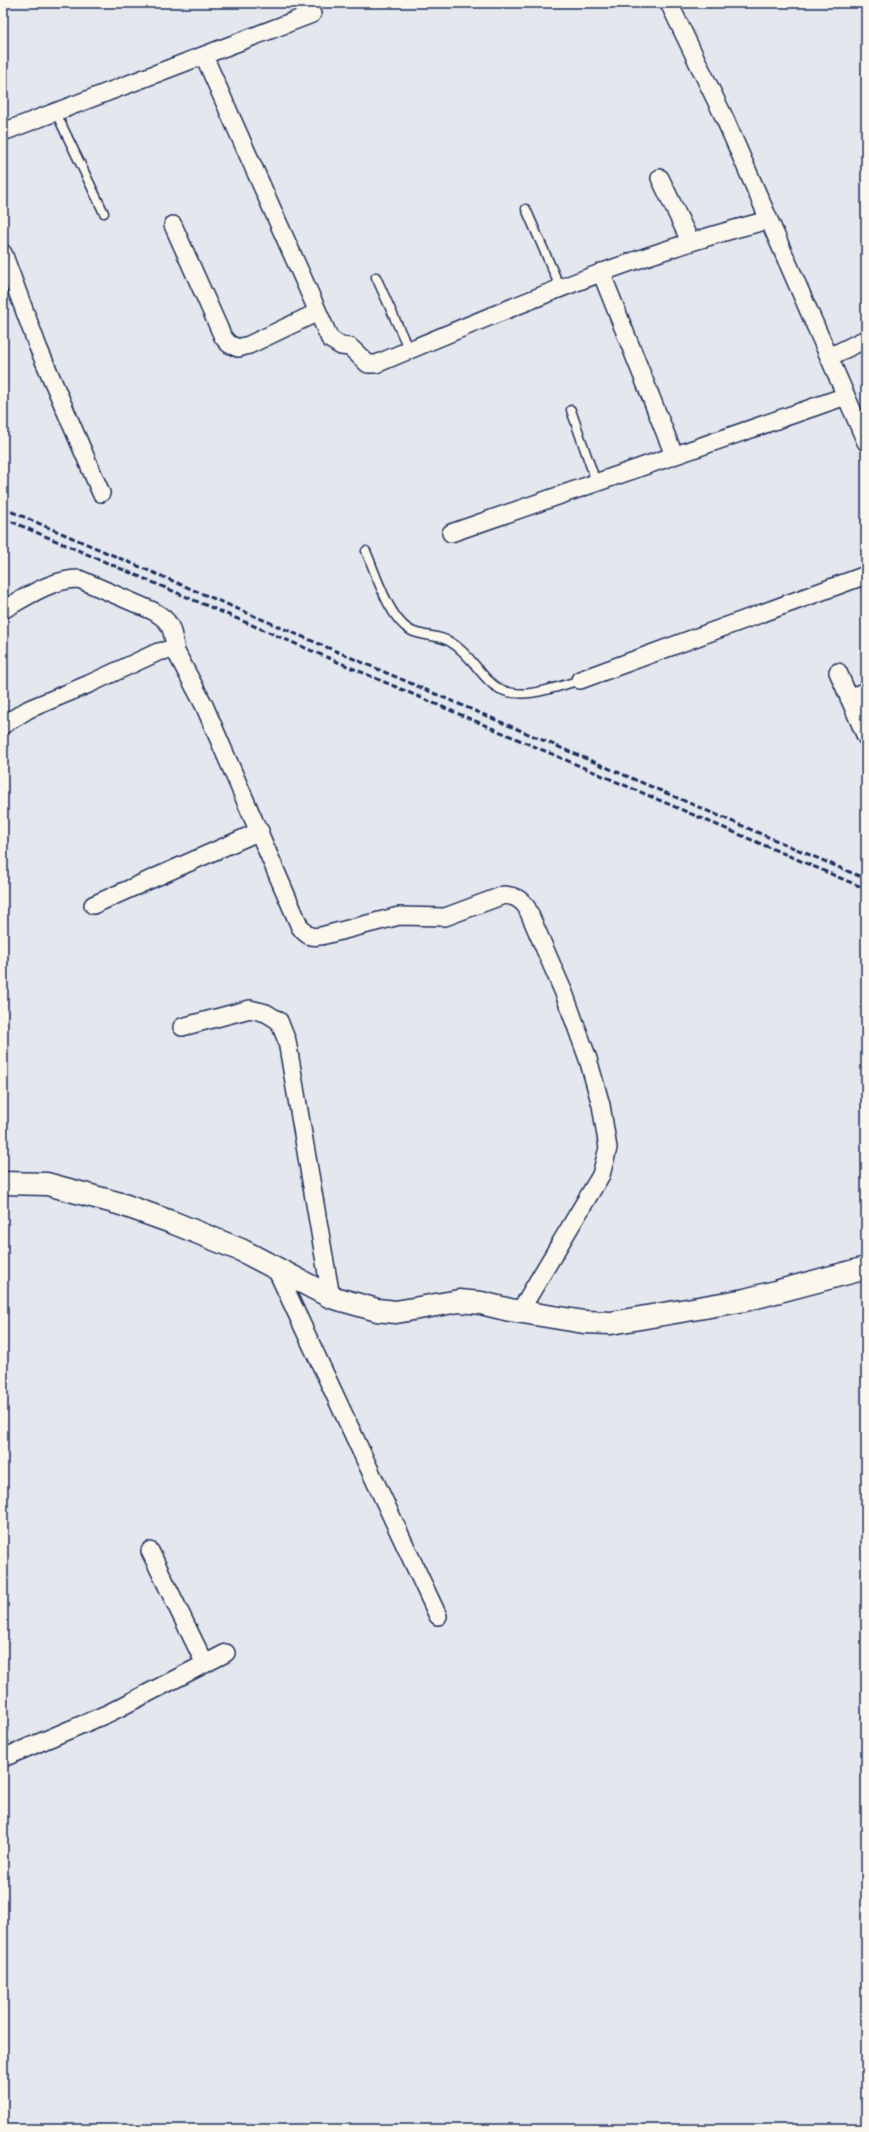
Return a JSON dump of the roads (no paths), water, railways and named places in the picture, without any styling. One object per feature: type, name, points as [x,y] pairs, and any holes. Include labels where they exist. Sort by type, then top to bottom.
[{"type":"street","points":[[669,3],[724,117],[866,442]]},
{"type":"street","points":[[3,132],[312,14]]},
{"type":"street","points":[[204,56],[330,339],[341,346],[350,347],[368,364],[376,364],[560,287],[601,272],[690,241],[769,220]]},
{"type":"street","points":[[660,178],[690,241]]},
{"type":"street","points":[[173,224],[218,327],[229,344],[238,348],[249,345],[318,312]]},
{"type":"street","points":[[3,253],[38,348],[101,493]]},
{"type":"street","points":[[601,272],[674,455]]},
{"type":"street","points":[[829,358],[866,339]]},
{"type":"street","points":[[451,532],[846,396]]},
{"type":"street","points":[[580,680],[866,575]]},
{"type":"street","points":[[3,610],[48,586],[68,579],[78,579],[153,610],[164,617],[171,626],[176,652],[181,658],[204,705],[260,831],[300,927],[305,934],[312,937],[399,916],[445,917],[504,895],[514,896],[522,900],[527,908],[564,993],[586,1052],[601,1105],[608,1148],[601,1175],[520,1311]]},
{"type":"street","points":[[3,725],[29,709],[90,684],[158,652],[168,650],[176,652]]},
{"type":"street","points":[[838,672],[866,737]]},
{"type":"street","points":[[849,698],[866,691]]},
{"type":"street","points":[[93,905],[260,831]]},
{"type":"street","points":[[182,1027],[250,1010],[266,1013],[279,1021],[287,1041],[331,1297]]},
{"type":"street","points":[[3,1183],[47,1184],[121,1204],[174,1223],[241,1250],[331,1297],[377,1310],[396,1312],[459,1301],[481,1303],[584,1322],[611,1323],[745,1300],[866,1268]]},
{"type":"street","points":[[276,1269],[438,1616]]},
{"type":"street","points":[[150,1550],[205,1664]]},
{"type":"street","points":[[3,1758],[103,1716],[226,1653]]},
{"type":"lane","points":[[56,113],[104,213]]},
{"type":"lane","points":[[526,210],[560,287]]},
{"type":"lane","points":[[376,277],[409,350]]},
{"type":"lane","points":[[571,410],[596,482]]},
{"type":"lane","points":[[366,550],[394,614],[403,626],[414,632],[443,638],[451,642],[462,650],[489,682],[501,690],[525,694],[580,680]]},
{"type":"railway","points":[[3,508],[866,879]]},
{"type":"railway","points":[[3,518],[866,889]]}]
